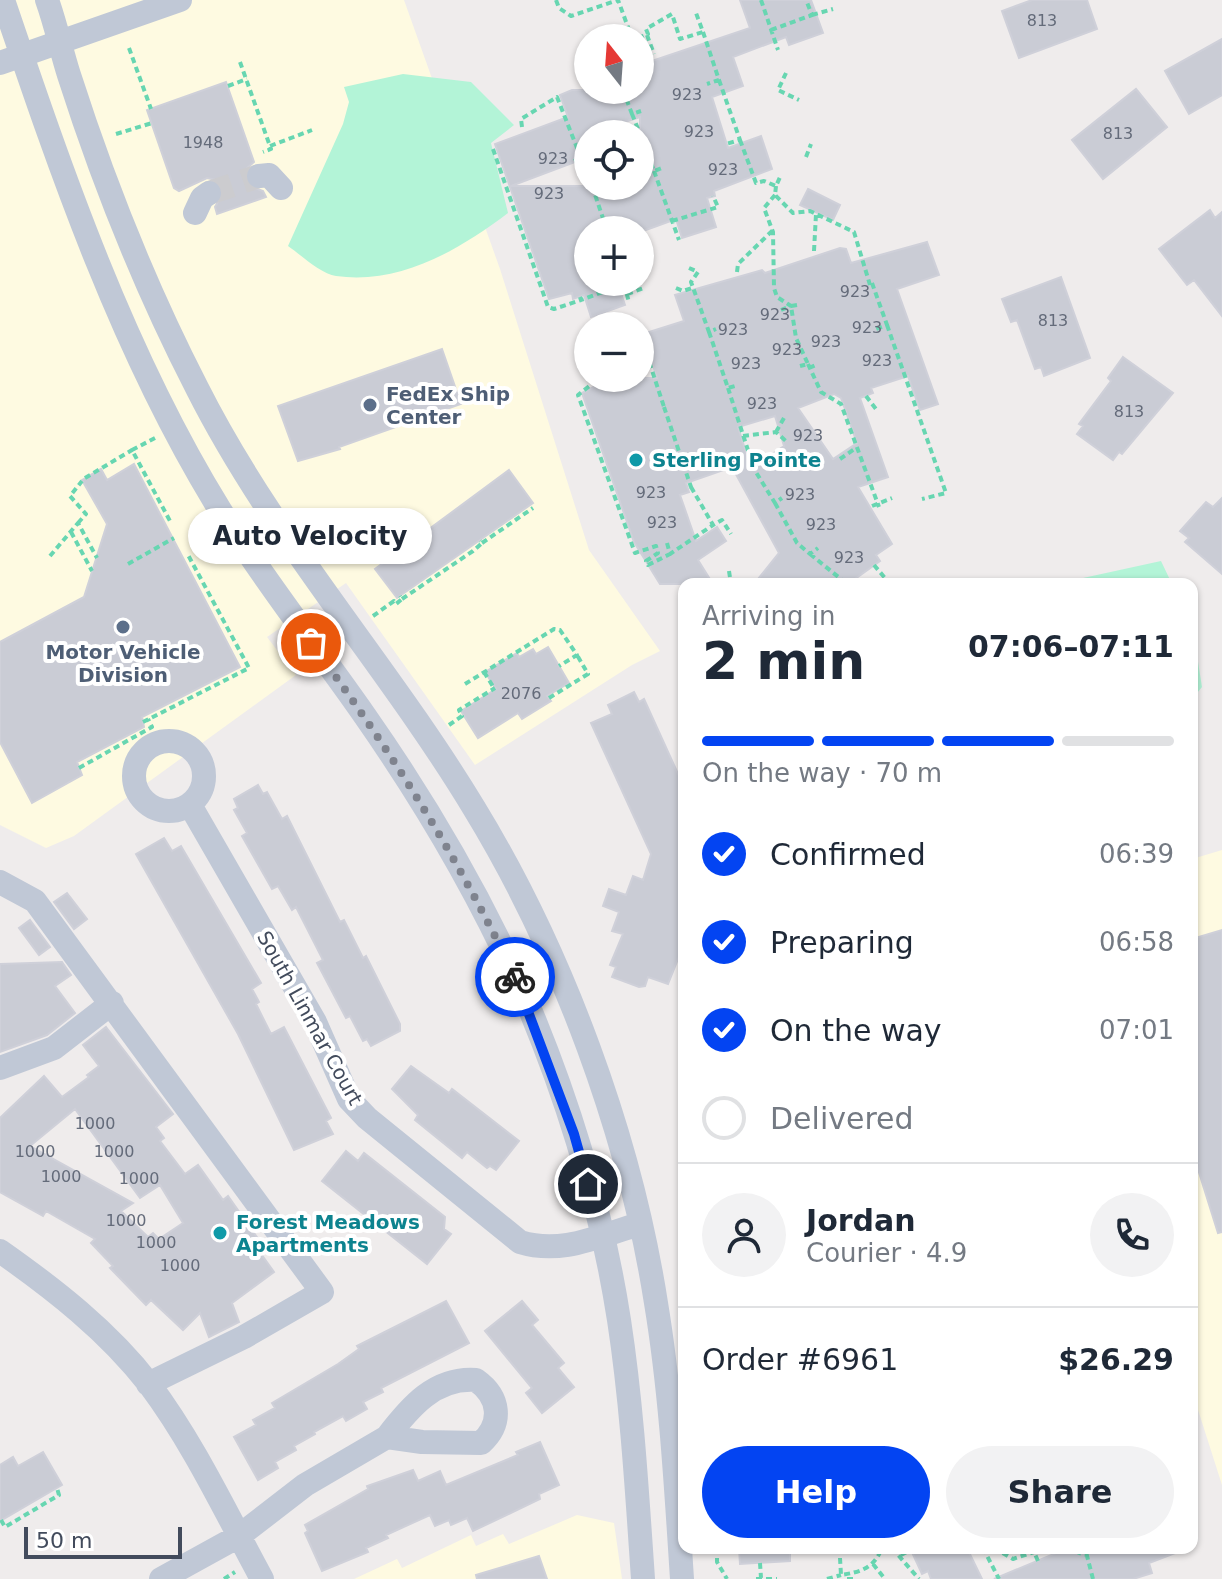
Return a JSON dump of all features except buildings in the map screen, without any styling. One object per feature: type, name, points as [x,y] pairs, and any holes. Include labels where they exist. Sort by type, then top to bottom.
[{"type":"street","points":[[3,0],[11,60],[146,373],[192,461],[249,554],[408,780],[484,912],[517,980],[574,1134],[602,1235],[628,1379],[643,1579]]},
{"type":"street","points":[[47,0],[110,188],[198,391],[280,531],[439,754],[476,812],[556,970],[595,1072],[640,1224],[656,1299],[666,1374],[678,1528]]},
{"type":"street","points":[[11,60],[180,0]]},
{"type":"street","name":"South Linmar Court","points":[[190,805],[315,1022],[349,1099],[367,1118],[520,1242],[544,1249],[640,1224]]},
{"type":"street","points":[[0,882],[35,901],[322,1292],[244,1337],[148,1384]]},
{"type":"street","points":[[0,1068],[54,1048],[112,1003]]},
{"type":"street","points":[[0,1251],[76,1307],[148,1384],[188,1443],[262,1579]]},
{"type":"street","points":[[161,1579],[239,1536],[305,1485],[387,1437]]},
{"type":"street","points":[[680,1554],[682,1579]]},
{"type":"path","points":[[556,0],[559,8],[571,16],[618,0],[629,24]]},
{"type":"path","points":[[761,0],[778,50]]},
{"type":"path","points":[[806,0],[812,15]]},
{"type":"path","points":[[771,30],[833,9]]},
{"type":"path","points":[[696,13],[756,183],[764,181],[776,186]]},
{"type":"path","points":[[654,24],[672,14],[680,39],[703,32]]},
{"type":"path","points":[[129,48],[151,109]]},
{"type":"path","points":[[240,62],[271,149],[258,173]]},
{"type":"path","points":[[786,73],[778,90],[799,100]]},
{"type":"path","points":[[228,86],[247,79]]},
{"type":"path","points":[[707,84],[719,80]]},
{"type":"path","points":[[522,127],[521,119],[525,114],[557,97],[574,140]]},
{"type":"path","points":[[628,104],[634,120]]},
{"type":"path","points":[[632,114],[641,111]]},
{"type":"path","points":[[116,134],[152,123]]},
{"type":"path","points":[[270,146],[312,130]]},
{"type":"path","points":[[726,144],[740,140]]},
{"type":"path","points":[[806,157],[811,144]]},
{"type":"path","points":[[493,149],[548,307],[554,309],[586,296]]},
{"type":"path","points":[[662,168],[654,171],[679,240]]},
{"type":"path","points":[[781,175],[775,195],[764,208],[773,230],[774,288],[777,297],[794,306]]},
{"type":"path","points":[[775,195],[793,213],[804,210],[854,232],[946,493],[922,499]]},
{"type":"path","points":[[672,221],[718,207],[713,196]]},
{"type":"path","points":[[814,251],[816,214]]},
{"type":"path","points":[[737,272],[738,264],[773,230]]},
{"type":"path","points":[[689,268],[698,272],[691,282],[754,469],[797,543],[840,578]]},
{"type":"path","points":[[676,288],[683,291],[693,287]]},
{"type":"path","points":[[628,296],[629,302]]},
{"type":"path","points":[[781,310],[794,306]]},
{"type":"path","points":[[794,306],[796,338],[821,392],[841,404],[875,505],[892,498]]},
{"type":"path","points":[[876,329],[887,325]]},
{"type":"path","points":[[709,332],[716,329]]},
{"type":"path","points":[[800,366],[818,364]]},
{"type":"path","points":[[654,381],[689,487],[713,525]]},
{"type":"path","points":[[728,388],[735,386]]},
{"type":"path","points":[[582,392],[578,395],[635,553],[656,546],[658,553],[646,561],[648,565],[722,520],[731,534]]},
{"type":"path","points":[[866,396],[876,409]]},
{"type":"path","points":[[776,432],[784,418]]},
{"type":"path","points":[[743,436],[776,432],[788,443]]},
{"type":"path","points":[[50,556],[86,514],[70,496],[84,480],[158,436]]},
{"type":"path","points":[[840,459],[856,448]]},
{"type":"path","points":[[132,450],[170,521]]},
{"type":"path","points":[[775,503],[782,498]]},
{"type":"path","points":[[373,616],[533,508]]},
{"type":"path","points":[[78,523],[97,558]]},
{"type":"path","points":[[71,532],[92,571]]},
{"type":"path","points":[[128,564],[174,538]]},
{"type":"path","points":[[667,543],[670,554]]},
{"type":"path","points":[[810,554],[818,548]]},
{"type":"path","points":[[79,768],[152,727],[146,721],[249,668],[214,611],[187,553]]},
{"type":"path","points":[[874,565],[885,578]]},
{"type":"path","points":[[729,571],[730,578]]},
{"type":"path","points":[[465,684],[524,651],[554,629],[560,630],[588,674],[549,698]]},
{"type":"path","points":[[559,666],[577,655]]},
{"type":"path","points":[[449,725],[462,716],[459,710],[494,688],[487,671]]},
{"type":"path","points":[[1,1520],[5,1527],[59,1495],[57,1488]]},
{"type":"path","points":[[717,1554],[717,1562],[727,1579]]},
{"type":"path","points":[[827,1579],[873,1564],[879,1554]]},
{"type":"path","points":[[986,1554],[999,1579]]},
{"type":"path","points":[[1004,1554],[1013,1559],[1028,1554]]},
{"type":"path","points":[[1035,1554],[1038,1561]]},
{"type":"path","points":[[1087,1554],[1093,1579]]},
{"type":"path","points":[[901,1555],[919,1579]]},
{"type":"path","points":[[840,1558],[841,1575]]},
{"type":"path","points":[[760,1563],[759,1579],[777,1579]]},
{"type":"path","points":[[873,1564],[885,1579]]},
{"type":"path","points":[[847,1579],[855,1579]]},
{"type":"shaded area","points":[[0,0],[404,0],[500,269],[589,550],[660,651],[632,665],[475,765],[346,583],[267,637],[296,675],[74,836],[46,848],[0,825]]},
{"type":"shaded area","points":[[1222,850],[1222,1485],[1198,1410],[1198,857]]},
{"type":"shaded area","points":[[577,1515],[614,1523],[622,1579],[354,1579],[397,1559],[402,1568],[471,1535],[476,1546],[503,1534],[509,1544]]},
{"type":"green space","points":[[403,74],[471,82],[514,125],[491,143],[508,213],[449,252],[406,270],[360,277],[330,275],[288,246],[343,124],[349,102],[344,87]]},
{"type":"green space","points":[[1161,561],[1169,578],[1083,578]]},
{"type":"green space","points":[[1198,662],[1202,687],[1198,692]]},
{"type":"tunnel","points":[[209,193],[259,176]]},
{"type":"way so far","points":[[311,643],[408,780],[449,846],[515,977]]},
{"type":"place","name":"FedEx Ship Center","points":[[370,405]]},
{"type":"place","name":"Sterling Pointe","points":[[636,460]]},
{"type":"place","name":"Motor Vehicle Division","points":[[123,627]]},
{"type":"place","name":"Auto Velocity","points":[[311,643]]},
{"type":"place","name":"Forest Meadows Apartments","points":[[220,1233]]},
{"type":"route","points":[[515,977],[547,1057],[588,1184]]}]
